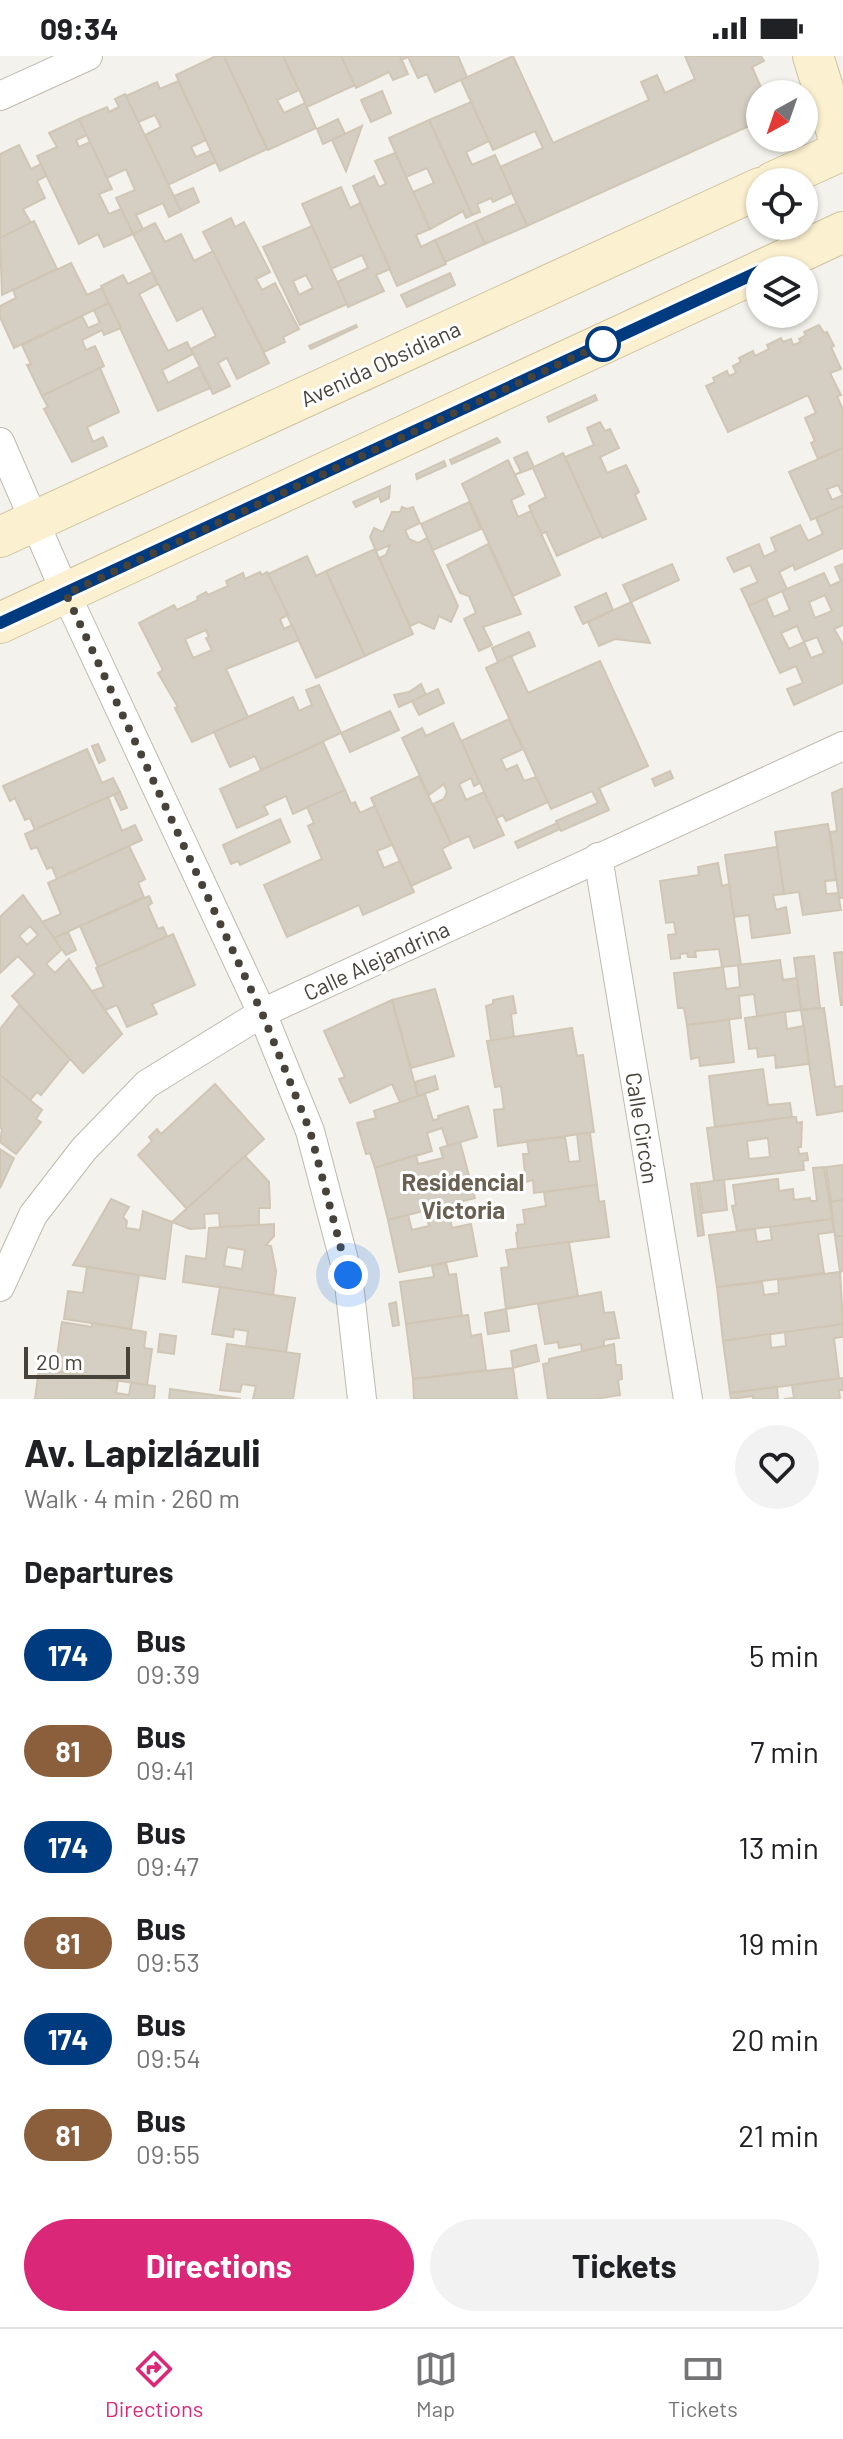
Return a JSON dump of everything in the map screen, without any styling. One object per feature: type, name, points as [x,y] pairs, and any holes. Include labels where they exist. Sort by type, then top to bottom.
[{"type":"street","points":[[0,96],[88,56]]},
{"type":"street","points":[[805,168],[843,151],[813,56]]},
{"type":"street","name":"Avenida Obsidiana","points":[[17,530],[746,194]]},
{"type":"street","points":[[791,256],[843,232]]},
{"type":"street","points":[[0,623],[746,277]]},
{"type":"street","points":[[0,442],[17,530],[66,594],[262,1013],[310,1131],[348,1275],[362,1399]]},
{"type":"street","name":"Calle Alejandrina","points":[[0,1287],[33,1215],[95,1138],[147,1084],[262,1013],[843,746]]},
{"type":"street","name":"Calle Circón","points":[[598,857],[688,1399]]},
{"type":"building","points":[[216,56],[224,56],[267,149],[220,171],[176,75]]},
{"type":"building","points":[[224,56],[283,56],[299,90],[277,100],[284,113],[305,103],[316,128],[268,150]]},
{"type":"building","points":[[283,56],[341,56],[355,85],[307,107]]},
{"type":"building","points":[[341,56],[400,56],[408,74],[393,80],[389,72],[356,88]]},
{"type":"building","points":[[400,56],[458,56],[467,77],[435,92],[427,74],[418,78],[408,57],[401,60]]},
{"type":"building","points":[[513,56],[553,143],[649,100],[641,82],[657,75],[665,93],[695,79],[685,56],[761,56],[764,61],[752,67],[758,80],[746,80],[746,127],[527,226],[500,167],[543,148],[535,131],[493,150],[461,80]]},
{"type":"building","points":[[178,81],[206,140],[191,147],[196,157],[210,151],[216,162],[168,185],[145,135],[161,127],[155,115],[138,122],[126,96],[157,82],[160,89]]},
{"type":"building","points":[[382,91],[391,113],[371,122],[361,100]]},
{"type":"building","points":[[125,94],[181,211],[169,217],[163,203],[136,215],[143,229],[133,234],[116,198],[135,190],[126,169],[107,178],[79,119],[107,107],[109,112],[119,107],[115,99]]},
{"type":"building","points":[[471,102],[489,141],[466,152],[472,165],[495,155],[512,193],[493,202],[491,198],[477,204],[480,212],[472,215],[429,120]]},
{"type":"building","points":[[79,119],[87,135],[76,140],[79,147],[90,142],[112,189],[99,194],[109,214],[121,209],[133,234],[104,247],[98,234],[79,244],[37,156],[57,147],[49,133]]},
{"type":"building","points":[[338,119],[345,134],[323,144],[317,129]]},
{"type":"building","points":[[429,120],[472,215],[466,218],[463,211],[430,229],[413,192],[434,183],[427,168],[406,177],[389,138]]},
{"type":"building","points":[[362,126],[346,171],[332,140]]},
{"type":"building","points":[[19,145],[31,169],[41,164],[46,176],[37,181],[45,198],[23,209],[31,223],[0,238],[0,154]]},
{"type":"building","points":[[395,153],[430,229],[416,235],[421,247],[435,240],[446,264],[397,286],[353,186],[374,176],[379,187],[386,184],[375,161]]},
{"type":"building","points":[[341,187],[350,208],[360,203],[390,269],[376,275],[384,291],[348,307],[337,282],[368,268],[362,255],[331,269],[302,204]]},
{"type":"building","points":[[193,188],[199,202],[181,211],[174,196]]},
{"type":"building","points":[[517,203],[527,226],[485,244],[475,222]]},
{"type":"building","points":[[231,218],[235,227],[244,222],[270,272],[256,279],[262,290],[275,283],[299,329],[283,337],[285,342],[264,352],[203,232]]},
{"type":"building","points":[[34,221],[57,269],[2,295],[0,238]]},
{"type":"building","points":[[475,222],[485,244],[445,262],[435,240]]},
{"type":"building","points":[[155,223],[165,242],[181,234],[194,261],[213,251],[269,363],[237,379],[227,358],[218,363],[230,386],[213,394],[191,349],[216,336],[202,308],[177,321],[133,234]]},
{"type":"building","points":[[312,226],[347,304],[300,325],[263,247]],"holes":[[[306,275],[313,288],[299,295],[293,281]]]},
{"type":"building","points":[[71,263],[87,295],[102,288],[109,303],[14,348],[0,317],[0,306],[16,298],[13,290]]},
{"type":"building","points":[[152,272],[158,284],[139,294],[168,351],[187,342],[193,354],[162,370],[168,383],[199,367],[210,388],[158,411],[101,286],[123,275],[128,284]]},
{"type":"building","points":[[450,273],[455,285],[407,307],[401,295]]},
{"type":"building","points":[[109,303],[121,328],[104,335],[102,330],[82,340],[86,350],[95,346],[104,366],[42,396],[27,365],[31,364],[22,345],[82,316],[88,328],[100,323],[94,310]]},
{"type":"building","points":[[356,325],[311,349],[309,346]]},
{"type":"building","points":[[818,325],[824,333],[827,332],[841,369],[830,373],[841,395],[837,396],[843,410],[843,448],[818,459],[811,443],[815,441],[805,418],[816,413],[808,395],[728,432],[706,386],[715,382],[713,378],[727,371],[729,376],[736,373],[733,366],[741,362],[739,358],[753,351],[755,356],[781,338],[783,342],[791,339],[793,345],[801,342],[799,339],[806,335],[804,332]]},
{"type":"building","points":[[100,368],[119,412],[87,427],[93,442],[103,437],[107,446],[72,462],[44,409],[48,407],[42,396]]},
{"type":"building","points":[[595,395],[597,400],[549,422],[547,417]]},
{"type":"building","points":[[600,422],[605,431],[610,429],[619,448],[600,457],[607,473],[626,465],[639,492],[635,495],[646,519],[602,538],[565,457],[594,445],[587,428]]},
{"type":"building","points":[[497,438],[500,442],[452,464],[450,460]]},
{"type":"building","points":[[843,448],[843,495],[843,506],[811,520],[789,472]],"holes":[[[838,485],[843,495],[832,500],[827,489]]]},
{"type":"building","points":[[527,452],[534,467],[563,453],[601,536],[557,556],[546,532],[541,534],[529,506],[546,497],[533,468],[514,475],[521,472],[514,458]]},
{"type":"building","points":[[508,460],[524,494],[511,500],[518,517],[531,511],[560,575],[513,596],[462,484]]},
{"type":"building","points":[[444,461],[446,466],[417,479],[416,474]]},
{"type":"building","points":[[390,486],[389,498],[381,502],[379,496],[356,507],[353,502]]},
{"type":"building","points":[[469,502],[481,529],[433,550],[421,524]]},
{"type":"building","points":[[843,506],[843,548],[795,570],[793,565],[779,572],[787,589],[749,606],[741,589],[758,582],[750,565],[734,572],[727,558],[759,544],[764,557],[776,551],[771,538],[800,525],[808,541],[823,534],[816,518]]},
{"type":"building","points":[[402,507],[413,507],[420,523],[405,530],[409,539],[418,543],[427,538],[458,606],[451,622],[439,616],[434,629],[419,622],[410,626],[379,558],[386,555],[390,545],[376,551],[370,537],[374,528],[383,532],[392,512],[400,512]]},
{"type":"building","points":[[488,544],[521,614],[483,627],[492,645],[479,651],[464,619],[476,613],[469,596],[460,593],[447,565]]},
{"type":"building","points":[[375,549],[413,634],[365,656],[326,571]]},
{"type":"building","points":[[307,556],[316,576],[326,571],[365,656],[316,678],[268,574]]},
{"type":"building","points":[[672,564],[679,580],[631,602],[623,585]]},
{"type":"building","points":[[843,564],[843,625],[834,629],[843,644],[843,683],[794,705],[787,689],[803,683],[796,666],[780,673],[749,606],[766,598],[774,617],[790,610],[782,591],[824,573],[830,586],[841,581],[835,567]],"holes":[[[825,595],[832,611],[815,618],[809,602]],[[797,626],[804,642],[789,649],[781,633]],[[817,637],[824,653],[811,658],[804,642]]]},
{"type":"building","points":[[267,572],[288,615],[280,619],[284,629],[292,625],[299,640],[226,669],[248,717],[192,742],[175,708],[178,707],[158,673],[163,670],[139,623],[174,605],[177,610],[198,600],[197,597],[206,592],[208,595],[228,586],[226,581],[243,573],[245,579]],"holes":[[[206,630],[209,637],[206,638],[212,650],[193,658],[185,639]]]},
{"type":"building","points":[[606,593],[613,610],[583,624],[575,607]]},
{"type":"building","points":[[631,602],[650,643],[615,639],[599,646],[588,622]]},
{"type":"building","points":[[529,632],[535,646],[498,662],[492,648]]},
{"type":"building","points":[[511,656],[528,693],[600,661],[648,766],[599,788],[609,810],[561,831],[556,821],[598,803],[592,791],[551,809],[486,668]]},
{"type":"building","points":[[421,684],[426,695],[399,707],[394,695],[409,692]]},
{"type":"building","points":[[319,685],[341,733],[261,770],[255,756],[230,767],[214,732],[293,697],[299,711],[312,705],[306,690]]},
{"type":"building","points":[[438,689],[444,703],[419,715],[412,701]]},
{"type":"building","points":[[390,711],[399,730],[350,752],[341,733]]},
{"type":"building","points":[[509,719],[523,749],[501,759],[506,770],[517,765],[524,781],[536,777],[548,802],[506,821],[503,815],[496,818],[461,741]]},
{"type":"building","points":[[453,723],[480,783],[474,786],[471,778],[459,784],[466,800],[484,792],[504,835],[474,848],[469,836],[451,844],[433,804],[444,799],[447,792],[444,784],[429,795],[402,738],[422,728],[426,736]]},
{"type":"building","points":[[323,742],[345,790],[293,814],[286,796],[264,806],[268,814],[237,828],[220,789]]},
{"type":"building","points":[[98,744],[105,760],[99,763],[92,746]]},
{"type":"building","points":[[87,749],[102,783],[113,778],[120,792],[35,830],[30,818],[25,820],[15,798],[10,801],[3,786]]},
{"type":"building","points":[[670,771],[673,778],[655,786],[652,779]]},
{"type":"building","points":[[419,776],[451,844],[442,849],[451,868],[411,886],[371,798]]},
{"type":"building","points":[[843,788],[843,898],[839,898],[830,832],[837,831],[832,793]]},
{"type":"building","points":[[345,790],[351,804],[355,802],[360,813],[375,806],[392,845],[377,851],[384,868],[400,861],[414,892],[363,915],[359,905],[287,937],[264,885],[322,859],[308,826],[314,823],[307,807]]},
{"type":"building","points":[[120,792],[127,808],[121,810],[114,795]]},
{"type":"building","points":[[108,797],[122,831],[135,825],[142,840],[57,879],[52,867],[47,869],[37,847],[31,849],[25,834]]},
{"type":"building","points":[[280,819],[290,842],[240,865],[238,861],[231,864],[223,845]]},
{"type":"building","points":[[557,823],[560,829],[518,848],[515,842]]},
{"type":"building","points":[[828,824],[836,880],[825,881],[826,894],[838,893],[841,910],[803,915],[799,892],[784,894],[775,832]]},
{"type":"building","points":[[129,846],[145,879],[138,883],[144,897],[54,938],[42,922],[61,914],[48,883]]},
{"type":"building","points":[[777,847],[784,894],[773,895],[776,910],[786,907],[790,933],[752,938],[749,915],[734,917],[725,855]]},
{"type":"building","points":[[718,863],[722,886],[729,884],[741,965],[722,967],[719,949],[695,951],[696,957],[688,957],[687,953],[671,959],[668,935],[676,934],[674,922],[666,923],[660,881],[699,875],[698,867]]},
{"type":"building","points":[[23,895],[62,949],[46,964],[55,973],[69,959],[122,1034],[83,1073],[12,996],[35,974],[18,956],[0,973],[0,917]],"holes":[[[30,926],[38,935],[27,945],[19,936]]]},
{"type":"building","points":[[149,896],[152,903],[148,906],[158,929],[163,927],[167,936],[98,967],[80,926]]},
{"type":"building","points":[[68,932],[76,950],[66,955],[54,938]]},
{"type":"building","points":[[173,934],[195,985],[152,1004],[157,1014],[127,1027],[117,1005],[105,1010],[92,991],[104,987],[96,968]]},
{"type":"building","points":[[843,952],[843,1005],[841,1005],[834,953]]},
{"type":"building","points":[[814,956],[820,1008],[801,1010],[794,958]]},
{"type":"building","points":[[780,960],[783,980],[797,978],[801,1010],[757,1016],[754,994],[739,996],[741,1018],[687,1025],[684,1008],[678,1008],[674,973],[723,967],[726,989],[740,987],[738,965]]},
{"type":"building","points":[[435,989],[454,1056],[411,1068],[392,1000]]},
{"type":"building","points":[[513,996],[516,1013],[511,1014],[514,1037],[491,1041],[486,1006],[493,1004],[493,1000]]},
{"type":"building","points":[[392,1000],[418,1096],[400,1102],[392,1084],[350,1103],[339,1079],[345,1077],[324,1031]]},
{"type":"building","points":[[19,1005],[70,1059],[41,1095],[37,1092],[30,1100],[0,1075],[0,1029]]},
{"type":"building","points":[[824,1008],[835,1087],[843,1086],[843,1111],[817,1115],[801,1010]]},
{"type":"building","points":[[785,1012],[787,1029],[804,1026],[809,1064],[776,1068],[775,1055],[758,1057],[757,1048],[749,1049],[745,1018]]},
{"type":"building","points":[[729,1020],[734,1062],[700,1066],[699,1057],[691,1059],[687,1025]]},
{"type":"building","points":[[572,1028],[577,1056],[583,1055],[594,1132],[498,1146],[494,1110],[504,1109],[501,1086],[495,1087],[487,1041]]},
{"type":"building","points":[[763,1069],[768,1105],[790,1103],[792,1117],[715,1127],[709,1076]]},
{"type":"building","points":[[0,1075],[42,1110],[36,1119],[41,1122],[16,1154],[0,1142]]},
{"type":"building","points":[[435,1076],[438,1089],[418,1096],[415,1082]]},
{"type":"building","points":[[215,1084],[264,1139],[187,1209],[138,1155],[152,1141],[149,1137],[157,1129],[161,1134]]},
{"type":"building","points":[[425,1094],[433,1120],[468,1106],[477,1137],[448,1146],[442,1128],[427,1133],[432,1151],[375,1168],[370,1153],[366,1154],[357,1123],[376,1118],[374,1111]]},
{"type":"building","points":[[796,1117],[797,1123],[802,1122],[799,1154],[807,1153],[808,1160],[803,1161],[804,1170],[714,1181],[707,1128]],"holes":[[[768,1138],[770,1157],[749,1159],[747,1141]]]},
{"type":"building","points":[[590,1133],[597,1185],[534,1193],[533,1180],[526,1182],[523,1154],[529,1154],[527,1141],[565,1137],[569,1162],[580,1161],[577,1134]]},
{"type":"building","points":[[460,1142],[475,1198],[388,1220],[375,1168],[416,1155],[418,1164],[443,1158],[440,1148]]},
{"type":"building","points":[[0,1149],[14,1158],[0,1188]]},
{"type":"building","points":[[245,1156],[269,1182],[270,1208],[259,1208],[259,1225],[220,1227],[219,1213],[204,1214],[205,1228],[190,1229],[172,1222]]},
{"type":"building","points":[[843,1165],[843,1200],[831,1202],[826,1167]]},
{"type":"building","points":[[824,1167],[832,1219],[737,1231],[732,1206],[736,1205],[733,1185],[778,1179],[779,1191],[793,1189],[794,1200],[810,1198],[810,1201],[817,1201],[813,1168]]},
{"type":"building","points":[[724,1180],[727,1210],[703,1213],[699,1183]]},
{"type":"building","points":[[697,1183],[704,1235],[698,1236],[691,1184]]},
{"type":"building","points":[[597,1185],[599,1202],[604,1201],[609,1237],[518,1249],[517,1225],[525,1224],[523,1210],[546,1206],[544,1192]]},
{"type":"building","points":[[111,1199],[129,1207],[123,1217],[127,1221],[126,1228],[140,1230],[143,1211],[172,1222],[165,1279],[73,1265]]},
{"type":"building","points":[[843,1200],[843,1236],[835,1236],[831,1202]]},
{"type":"building","points":[[447,1205],[452,1228],[471,1224],[477,1256],[399,1272],[388,1220],[408,1215],[412,1230],[429,1226],[425,1210]]},
{"type":"building","points":[[832,1219],[834,1232],[818,1234],[824,1273],[717,1287],[709,1235],[755,1229],[757,1242],[772,1240],[770,1227]]},
{"type":"building","points":[[274,1224],[274,1236],[266,1245],[271,1246],[276,1271],[273,1295],[183,1282],[186,1256],[206,1259],[209,1228]],"holes":[[[227,1247],[245,1250],[242,1269],[224,1266]]]},
{"type":"building","points":[[835,1236],[843,1236],[843,1271],[840,1272]]},
{"type":"building","points":[[569,1242],[578,1296],[506,1309],[501,1268],[509,1267],[506,1250]]},
{"type":"building","points":[[446,1263],[449,1275],[456,1274],[462,1316],[406,1324],[400,1282],[434,1277],[432,1266]]},
{"type":"building","points":[[87,1267],[139,1275],[131,1329],[64,1319],[68,1291],[83,1293]]},
{"type":"building","points":[[840,1272],[843,1324],[723,1341],[717,1287],[762,1282],[764,1295],[779,1293],[778,1280]]},
{"type":"building","points":[[220,1287],[295,1298],[286,1352],[246,1347],[248,1331],[234,1329],[233,1337],[212,1334]]},
{"type":"building","points":[[601,1292],[604,1313],[614,1312],[619,1338],[604,1340],[604,1346],[582,1351],[581,1344],[559,1348],[558,1342],[545,1344],[538,1304]]},
{"type":"building","points":[[396,1302],[399,1325],[393,1326],[389,1304]]},
{"type":"building","points":[[506,1309],[509,1331],[488,1334],[485,1313]]},
{"type":"building","points":[[468,1315],[471,1336],[481,1334],[486,1370],[413,1379],[406,1324]]},
{"type":"building","points":[[62,1322],[92,1327],[92,1323],[146,1332],[144,1348],[152,1349],[147,1385],[55,1371]]},
{"type":"building","points":[[843,1324],[843,1337],[834,1338],[839,1379],[730,1393],[723,1341],[770,1334],[771,1348],[786,1346],[785,1332]]},
{"type":"building","points":[[160,1334],[176,1336],[174,1354],[158,1352]]},
{"type":"building","points":[[227,1344],[300,1354],[293,1399],[253,1399],[256,1386],[242,1384],[240,1392],[220,1390]]},
{"type":"building","points":[[614,1344],[616,1365],[621,1365],[622,1379],[618,1380],[620,1395],[595,1399],[548,1399],[543,1364],[549,1363],[549,1359]]},
{"type":"building","points":[[536,1345],[539,1361],[513,1368],[511,1351]]},
{"type":"building","points":[[513,1368],[517,1399],[414,1399],[413,1379]]},
{"type":"building","points":[[39,1369],[118,1381],[116,1393],[129,1395],[131,1383],[155,1386],[154,1399],[35,1399]]},
{"type":"building","points":[[843,1378],[840,1399],[784,1399],[794,1398],[792,1385]]},
{"type":"building","points":[[777,1387],[778,1399],[753,1399],[753,1396],[731,1399],[730,1393]]},
{"type":"building","points":[[170,1389],[241,1399],[169,1399]]},
{"type":"bus line","name":"174","points":[[0,623],[746,278]]},
{"type":"district","name":"Residencial Victoria","points":[[463,1195]]},
{"type":"route","points":[[348,1275],[310,1131],[262,1013],[66,594],[615,338],[603,344]]}]
